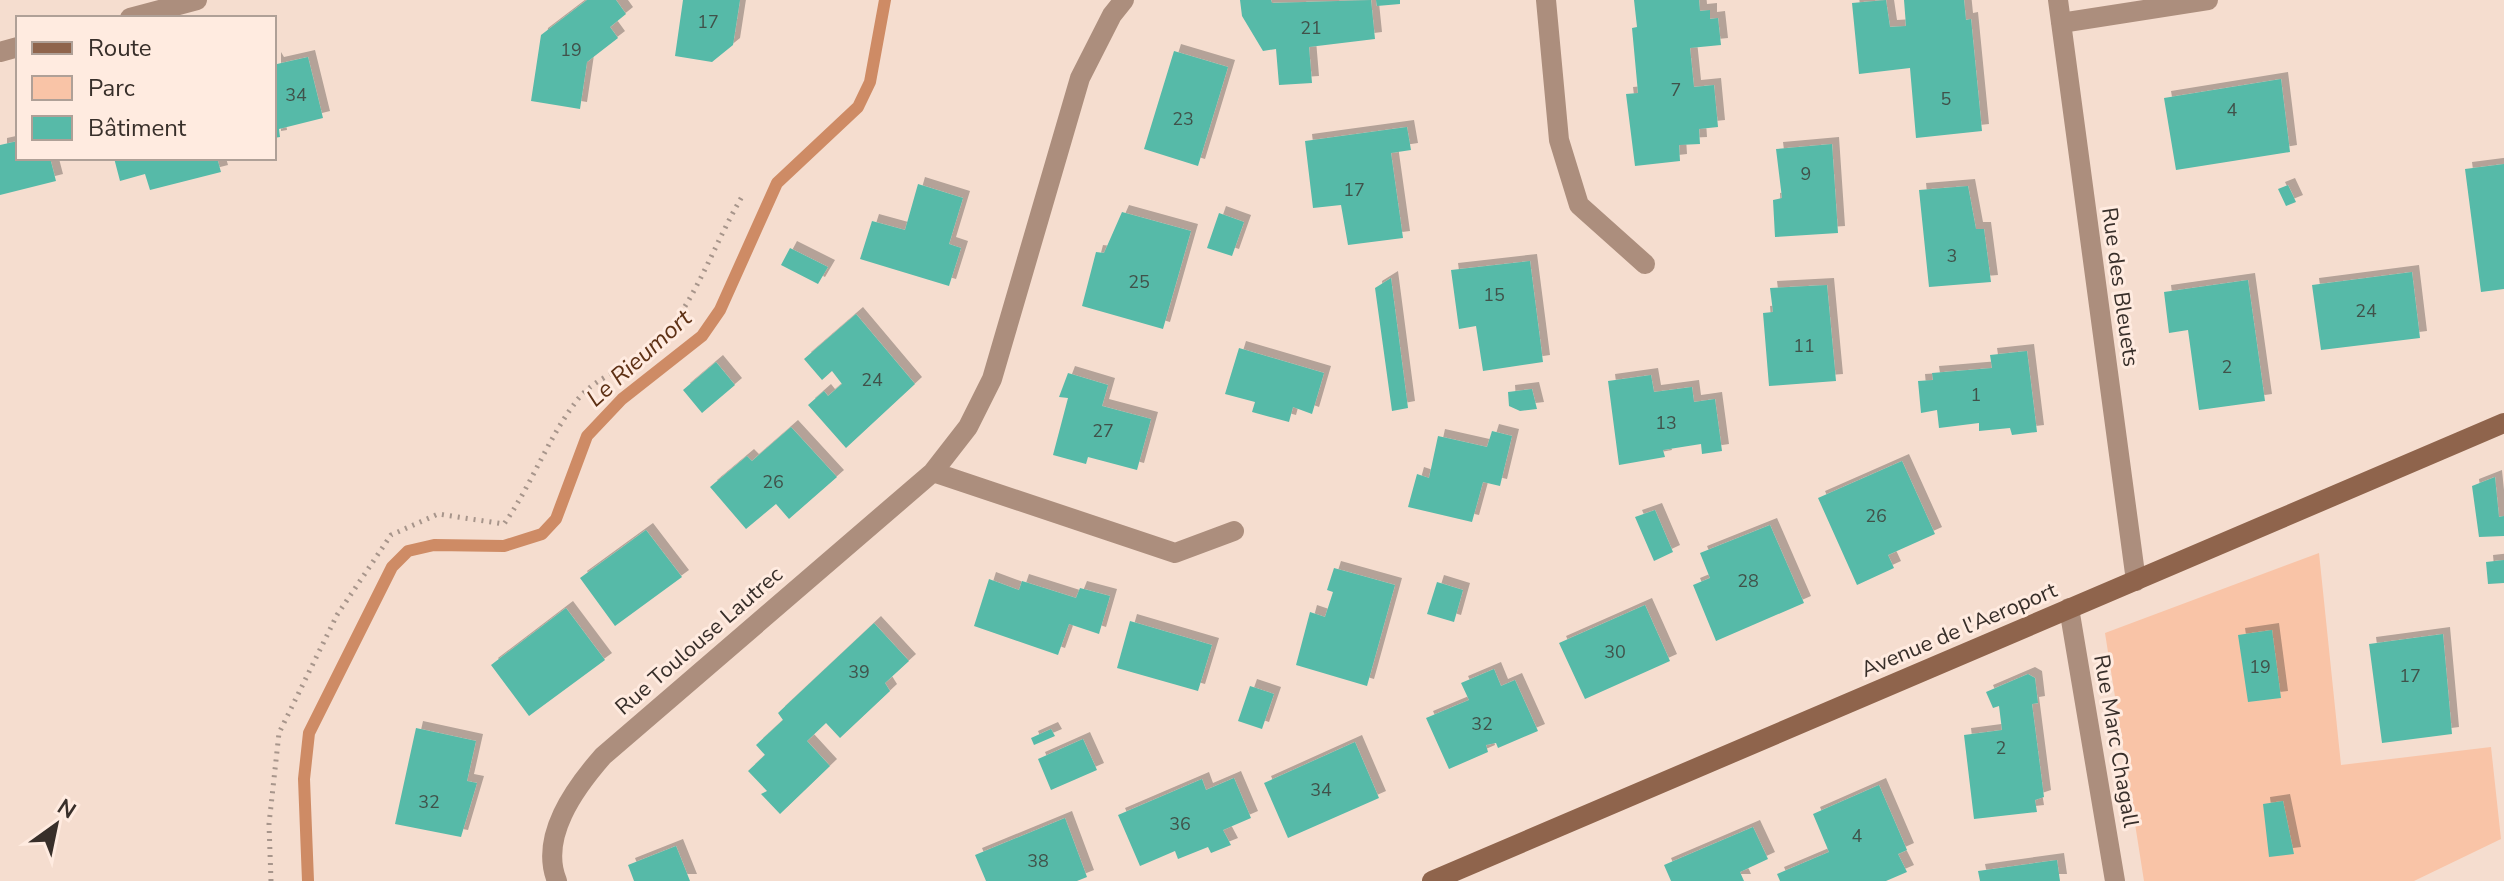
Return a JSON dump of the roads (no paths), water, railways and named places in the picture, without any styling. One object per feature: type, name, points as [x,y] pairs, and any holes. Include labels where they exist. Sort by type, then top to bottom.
[{"type":"street","points":[[137,16],[197,0]]},
{"type":"street","name":"Rue Toulouse Lautrec","points":[[557,881],[551,866],[558,827],[576,788],[603,756],[933,472],[968,427],[992,379],[1080,78],[1112,15],[1124,0]]},
{"type":"street","points":[[1546,0],[1559,140],[1579,205],[1645,264]]},
{"type":"street","name":"Rue des Bleuets","points":[[2058,0],[2136,581]]},
{"type":"street","points":[[2061,23],[2208,0]]},
{"type":"street","name":"Avenue de l'Aeroport","points":[[1432,881],[2504,423]]},
{"type":"street","points":[[933,472],[1175,553],[1234,531]]},
{"type":"street","name":"Rue Marc Chagall","points":[[2069,608],[2115,881]]},
{"type":"waterway","name":"Le Rieumort","points":[[308,881],[304,779],[309,733],[392,567],[408,551],[434,545],[504,546],[542,534],[556,519],[587,436],[622,399],[702,336],[720,310],[777,183],[858,107],[870,82],[885,0]]}]
